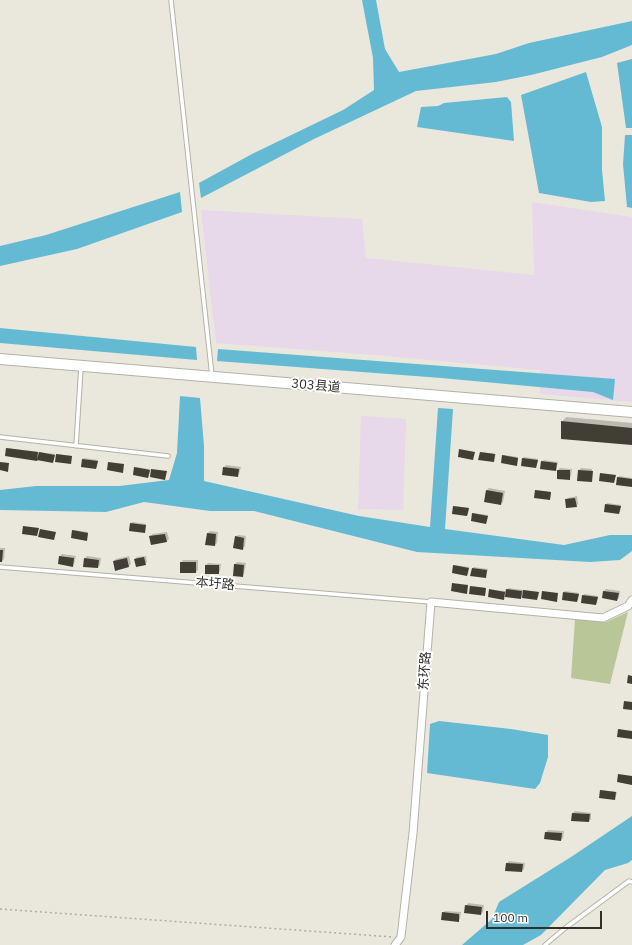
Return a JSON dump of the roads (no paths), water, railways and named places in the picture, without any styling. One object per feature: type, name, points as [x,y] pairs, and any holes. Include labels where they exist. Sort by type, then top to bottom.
[{"type":"main road","name":"303县道","points":[[0,359],[632,412]]},
{"type":"street","points":[[431,602],[603,618],[628,606],[632,600]]},
{"type":"street","name":"东环路","points":[[395,945],[401,937],[413,833],[431,602]]},
{"type":"lane","points":[[171,0],[212,377]]},
{"type":"lane","points":[[76,446],[81,366]]},
{"type":"lane","points":[[0,437],[168,456]]},
{"type":"lane","name":"本圩路","points":[[0,567],[431,602]]},
{"type":"lane","points":[[545,945],[564,929],[629,881],[632,882]]},
{"type":"water","points":[[362,0],[376,0],[385,49],[399,72],[496,54],[529,43],[632,21],[632,45],[602,57],[531,75],[496,82],[416,91],[314,139],[201,198],[199,183],[252,154],[343,110],[374,90],[373,58]]},
{"type":"water","points":[[632,59],[632,128],[626,128],[617,63]]},
{"type":"water","points":[[586,72],[602,127],[602,170],[605,201],[591,202],[539,193],[521,95]]},
{"type":"water","points":[[507,97],[511,102],[514,141],[417,127],[421,107],[438,106],[444,103]]},
{"type":"water","points":[[625,135],[632,135],[632,208],[627,207],[623,164]]},
{"type":"water","points":[[180,192],[182,212],[77,249],[0,266],[0,246],[46,235]]},
{"type":"water","points":[[0,328],[196,347],[197,360],[0,343]]},
{"type":"water","points":[[218,349],[615,379],[613,400],[593,392],[441,378],[217,361]]},
{"type":"water","points":[[180,396],[200,398],[204,446],[204,481],[359,516],[430,527],[438,408],[453,409],[445,529],[564,545],[610,535],[632,535],[632,551],[620,560],[590,562],[417,552],[254,511],[210,511],[144,502],[106,512],[0,510],[0,490],[36,486],[119,486],[169,480],[177,453]]},
{"type":"water","points":[[439,721],[511,729],[548,735],[548,757],[540,783],[535,789],[427,773],[430,724]]},
{"type":"water","points":[[632,816],[632,860],[628,863],[605,870],[541,935],[523,945],[462,945],[492,919],[499,902],[571,857]]}]
